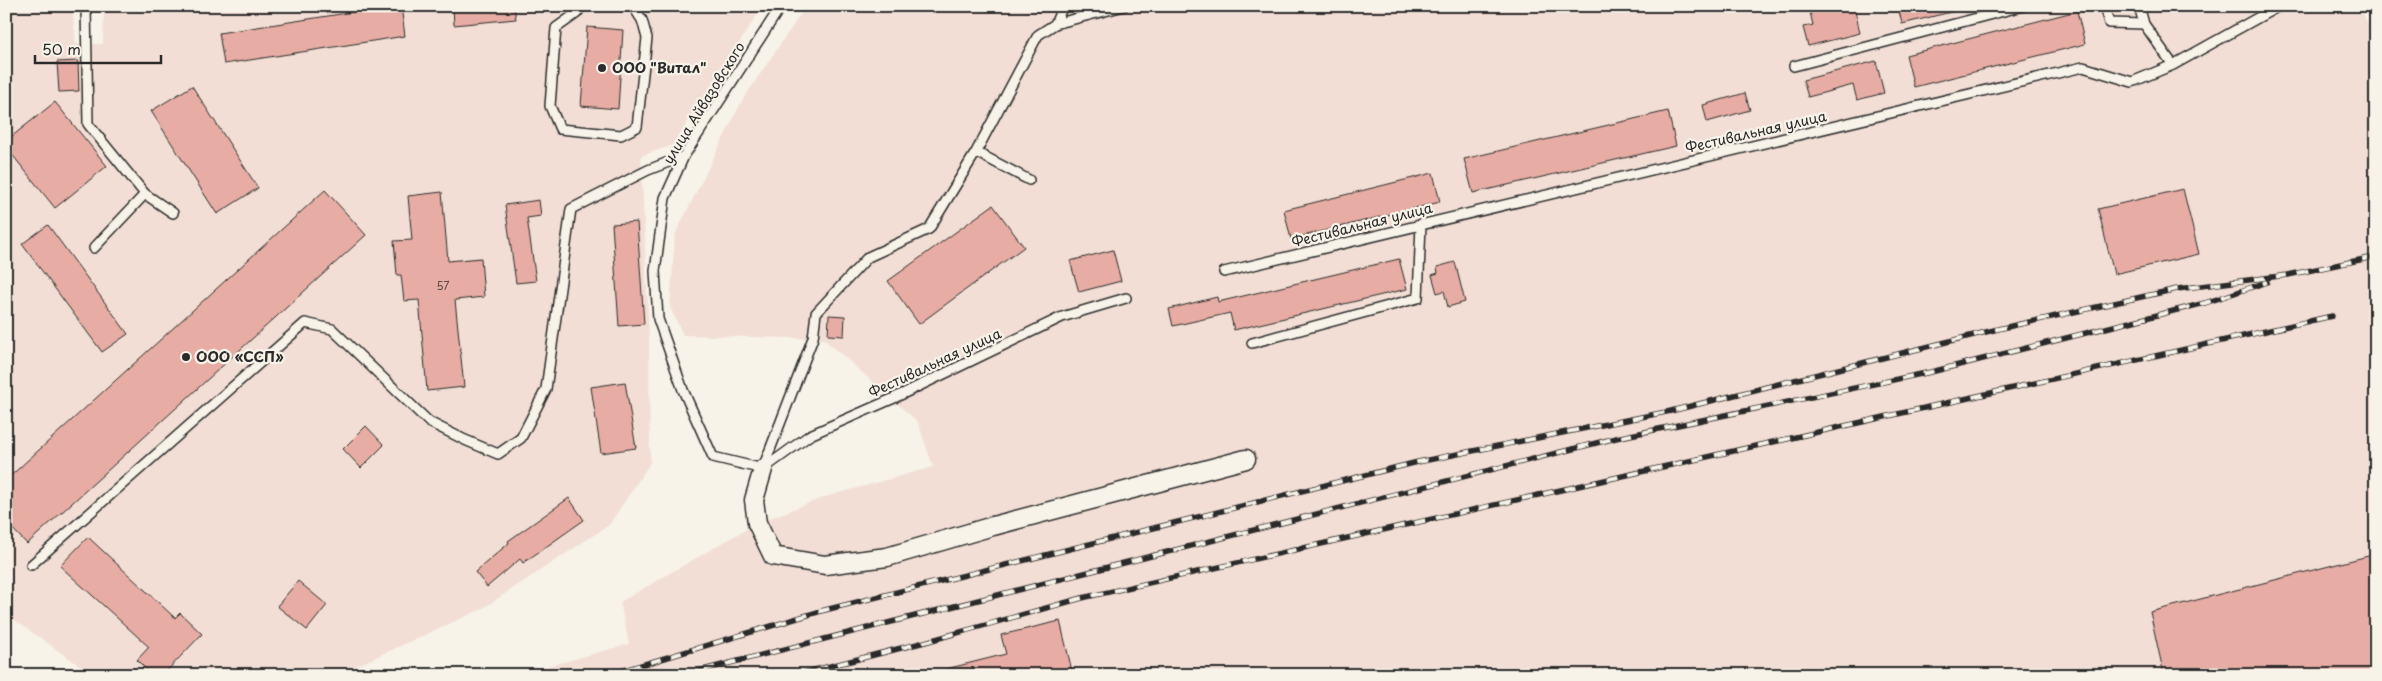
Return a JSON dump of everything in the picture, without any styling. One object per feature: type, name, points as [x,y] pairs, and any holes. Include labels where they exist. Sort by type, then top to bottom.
[{"type":"street","points":[[763,469],[754,500],[758,523],[773,556],[826,565],[887,557],[993,526],[1246,459]]},
{"type":"lane","points":[[86,6],[88,124],[144,194],[173,213]]},
{"type":"lane","points":[[582,6],[578,13],[556,28],[550,106],[560,129],[621,135],[637,127],[647,38],[642,20],[633,6]]},
{"type":"lane","name":"улица Айвазовского","points":[[763,469],[713,457],[683,390],[658,319],[655,270],[665,198],[684,156],[781,6]]},
{"type":"lane","points":[[1055,24],[1063,6]]},
{"type":"lane","points":[[763,469],[813,338],[816,312],[868,257],[929,228],[976,152],[1038,35],[1055,24],[1124,6]]},
{"type":"lane","points":[[1794,66],[2024,6]]},
{"type":"lane","points":[[2104,6],[2109,23],[2144,24]]},
{"type":"lane","points":[[2139,6],[2144,24],[2173,65]]},
{"type":"lane","name":"Фестивальная улица","points":[[1224,272],[2084,67],[2132,82],[2173,65],[2279,6]]},
{"type":"lane","points":[[976,152],[1029,180]]},
{"type":"lane","points":[[31,565],[305,323],[332,329],[430,422],[464,440],[498,454],[521,438],[546,389],[571,209],[648,170],[684,156]]},
{"type":"lane","points":[[94,248],[144,194]]},
{"type":"lane","points":[[1252,343],[1418,298],[1421,224]]},
{"type":"lane","name":"Фестивальная улица","points":[[763,469],[810,435],[892,399],[1062,317],[1126,298]]},
{"type":"shaded area","points":[[6,6],[72,6],[76,44],[103,44],[104,6],[763,6],[673,145],[641,156],[649,339],[650,463],[609,525],[482,609],[336,675],[93,675],[6,614]]},
{"type":"shaded area","points":[[806,6],[2359,6],[2376,39],[2376,675],[516,675],[629,644],[620,602],[757,523],[825,497],[933,467],[918,422],[824,339],[683,335],[670,307],[675,235],[742,101]]},
{"type":"building","points":[[401,6],[405,36],[224,64],[219,33]]},
{"type":"building","points":[[453,6],[514,6],[516,19],[454,25]]},
{"type":"building","points":[[1816,6],[1854,6],[1860,33],[1808,46],[1803,27],[1813,25],[1809,8]]},
{"type":"building","points":[[1898,6],[1955,6],[1955,11],[1902,24]]},
{"type":"building","points":[[2077,11],[2085,44],[1914,87],[1906,55]]},
{"type":"building","name":"ООО \"Витал\"","points":[[587,27],[623,30],[618,109],[581,106]]},
{"type":"building","points":[[78,61],[79,91],[59,92],[57,62]]},
{"type":"building","points":[[1876,61],[1884,93],[1857,100],[1853,85],[1808,97],[1803,80]]},
{"type":"building","points":[[192,86],[258,188],[217,214],[151,111]]},
{"type":"building","points":[[1745,93],[1750,110],[1707,122],[1703,105]]},
{"type":"building","points":[[55,102],[107,166],[55,208],[6,147],[6,141]]},
{"type":"building","points":[[1668,111],[1676,146],[1473,193],[1464,159]]},
{"type":"building","points":[[1433,173],[1440,202],[1291,239],[1284,210]]},
{"type":"building","points":[[2183,189],[2199,254],[2114,274],[2098,209]]},
{"type":"building","name":"ООО «ССП»","points":[[325,190],[366,235],[27,544],[6,522],[6,480]]},
{"type":"building","points":[[442,192],[448,261],[481,258],[484,297],[455,300],[464,387],[427,391],[419,300],[404,301],[401,275],[397,275],[394,241],[412,240],[408,196]]},
{"type":"building","points":[[539,200],[541,216],[527,218],[536,281],[516,283],[505,205]]},
{"type":"building","points":[[993,205],[1024,247],[919,324],[888,281]]},
{"type":"building","points":[[637,222],[644,324],[619,326],[612,224]]},
{"type":"building","points":[[48,225],[128,334],[102,352],[22,244]]},
{"type":"building","points":[[1113,250],[1121,281],[1079,292],[1070,261]]},
{"type":"building","points":[[1399,259],[1407,289],[1234,330],[1230,313],[1173,326],[1169,309],[1217,297],[1218,302]]},
{"type":"building","points":[[1455,262],[1465,302],[1448,307],[1444,291],[1437,293],[1432,275],[1438,273],[1437,267]]},
{"type":"building","points":[[829,315],[845,316],[844,336],[828,335]]},
{"type":"building","points":[[625,382],[636,448],[601,453],[591,387]]},
{"type":"building","points":[[366,426],[384,445],[361,468],[343,449]]},
{"type":"building","points":[[569,498],[584,520],[523,563],[520,559],[487,587],[475,572],[509,543],[508,541]]},
{"type":"building","points":[[88,537],[175,618],[180,613],[202,634],[163,675],[152,675],[137,660],[149,647],[60,566]]},
{"type":"building","points":[[2376,554],[2376,670],[2355,675],[2164,675],[2150,612]]},
{"type":"building","points":[[298,581],[327,605],[307,630],[277,606]]},
{"type":"building","points":[[1060,621],[1073,675],[943,675],[942,670],[1006,654],[1001,635]]},
{"type":"railway","points":[[608,675],[821,611],[1418,462],[1671,411],[1998,329],[2177,289],[2288,275],[2369,258]]},
{"type":"railway","points":[[683,675],[1616,438],[1931,372],[2205,303],[2267,282]]},
{"type":"railway","points":[[795,675],[925,642],[1082,598],[2332,316]]},
{"type":"place","name":"ООО \"Витал\"","points":[[602,68]]},
{"type":"place","name":"ООО «ССП»","points":[[186,357]]}]
